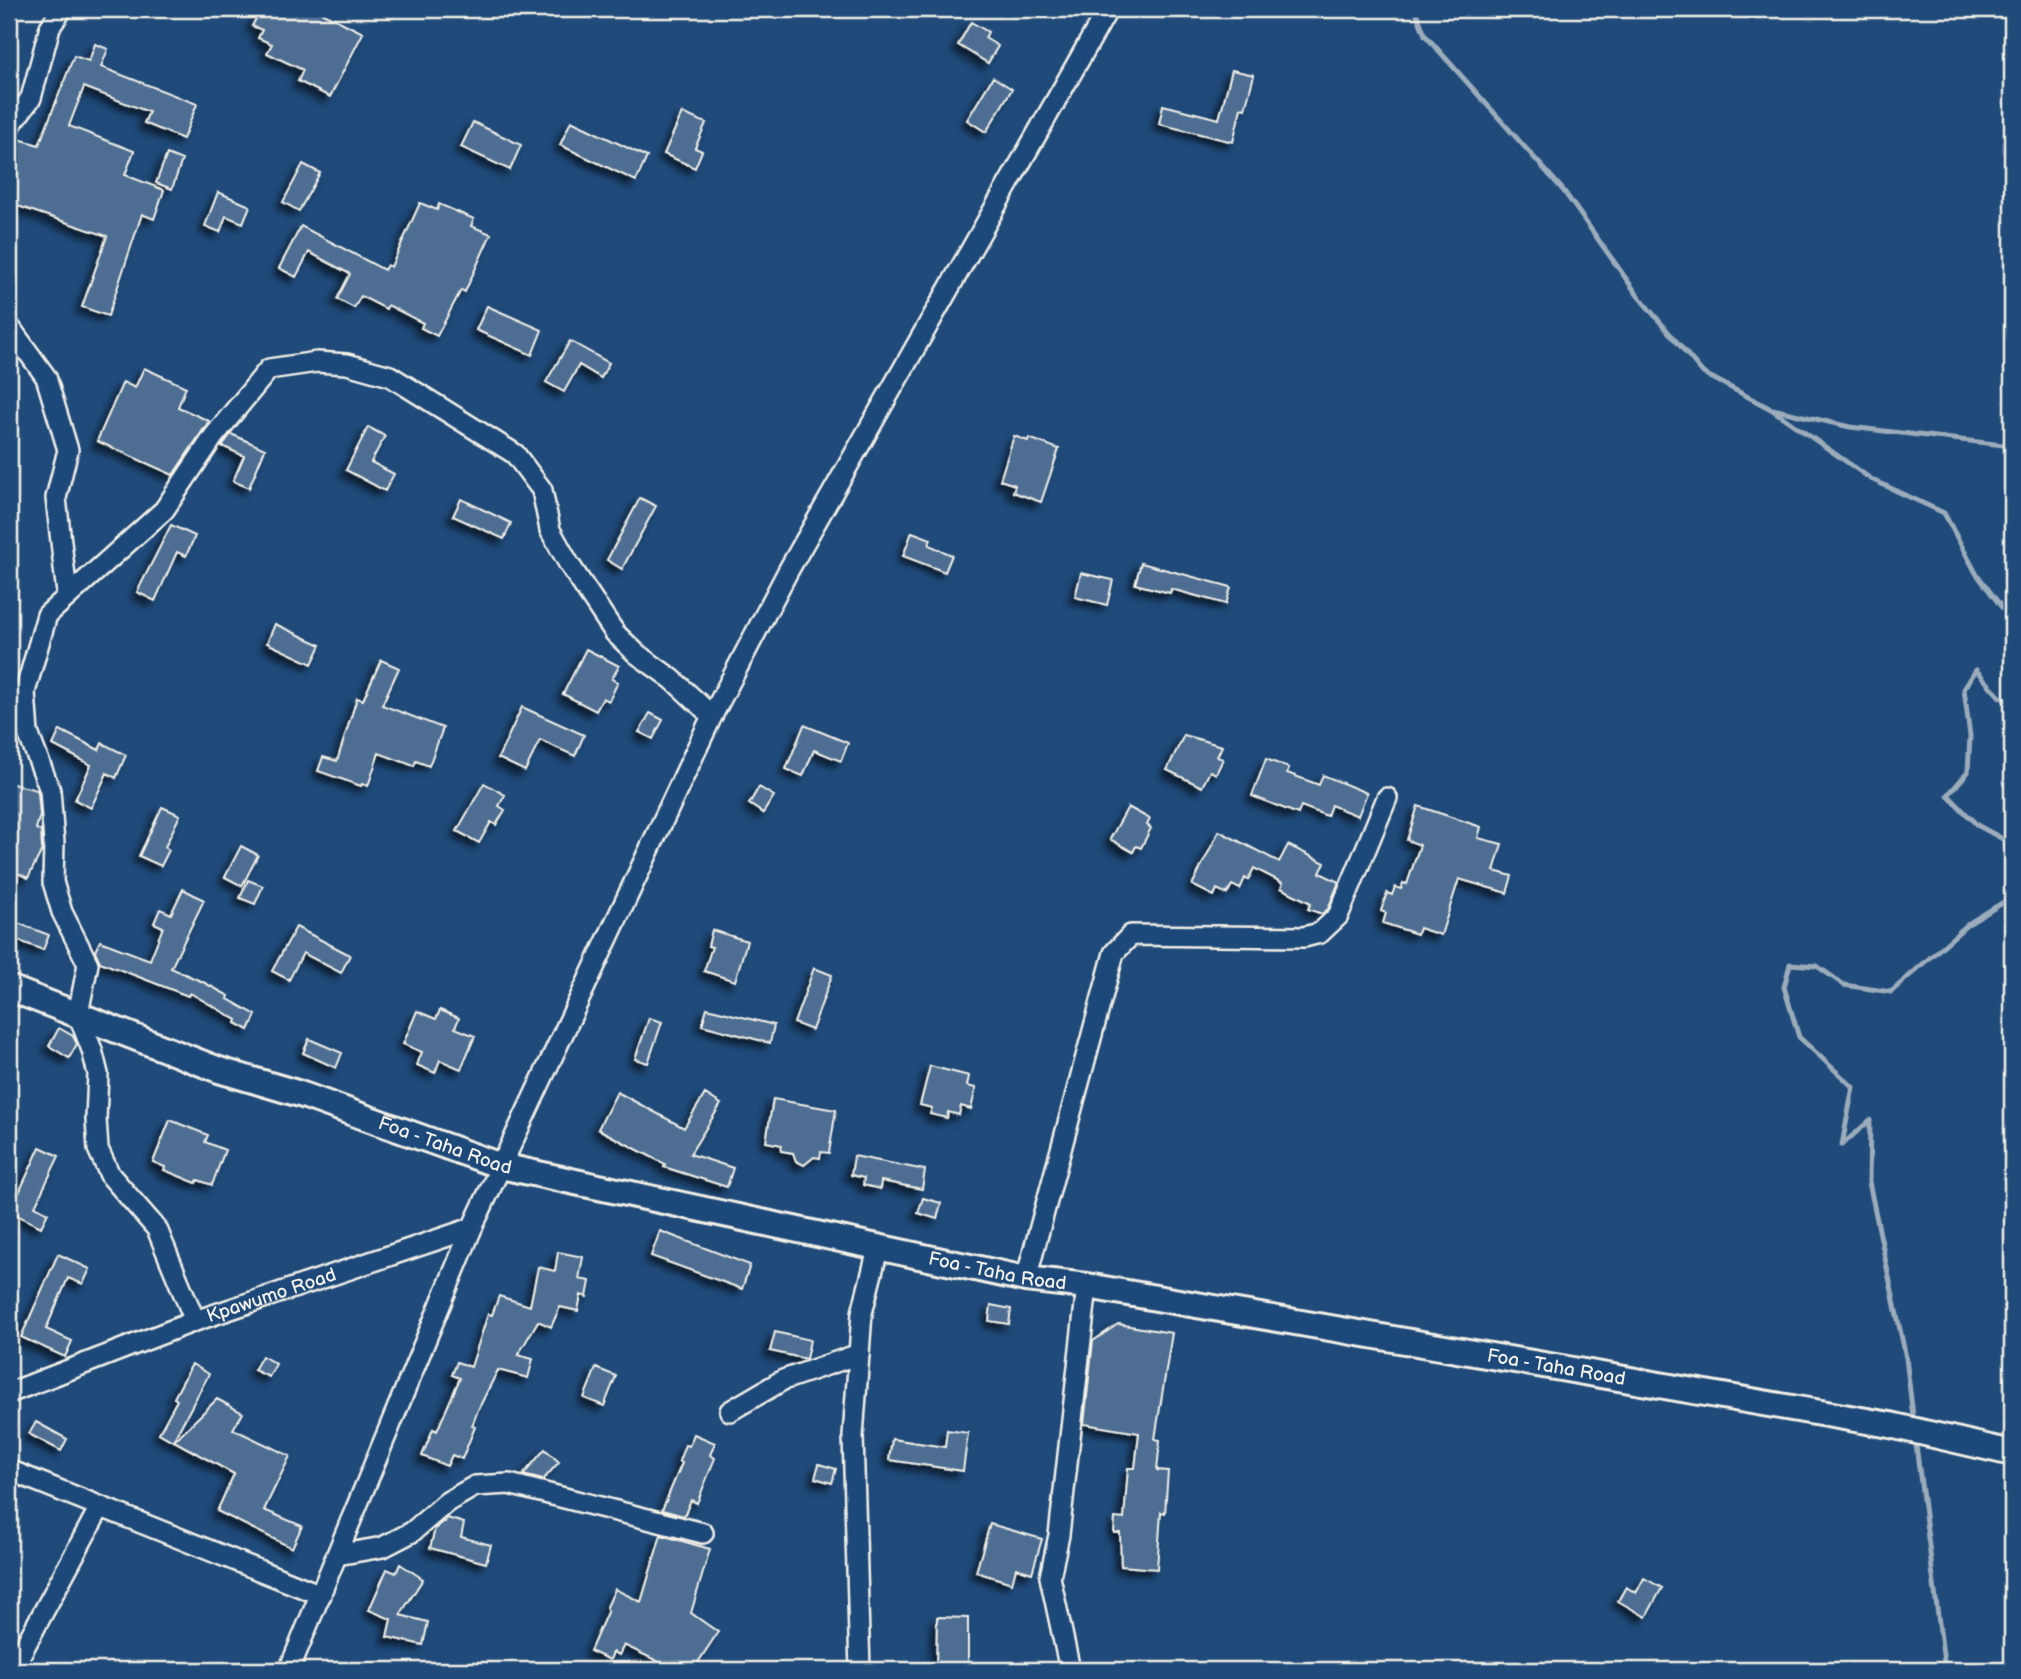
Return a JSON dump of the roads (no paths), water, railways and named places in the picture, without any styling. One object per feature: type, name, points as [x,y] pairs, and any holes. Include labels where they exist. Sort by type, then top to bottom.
[{"type":"street","points":[[9,127],[31,98],[50,27],[62,9]]},
{"type":"street","points":[[289,1670],[472,1228],[712,716],[788,570],[1108,9]]},
{"type":"street","points":[[9,326],[46,377],[68,450],[56,498],[67,594]]},
{"type":"street","points":[[195,1321],[158,1230],[110,1175],[98,1149],[98,1074],[78,1014],[88,964],[62,912],[53,882],[54,843],[50,790],[28,733],[25,692],[47,615],[67,594],[164,510],[214,436],[269,369],[317,362],[347,364],[390,376],[515,454],[542,490],[550,530],[615,634],[672,679],[712,716]]},
{"type":"street","points":[[1026,1279],[1114,953],[1130,935],[1304,937],[1320,933],[1338,916],[1387,798]]},
{"type":"street","name":"Foa - Taha Road","points":[[9,988],[219,1070],[300,1094],[501,1166],[1026,1279],[1087,1286],[1890,1425],[2012,1453]]},
{"type":"street","name":"Kpawumo Road","points":[[9,1393],[195,1321],[472,1228]]},
{"type":"street","points":[[860,1670],[853,1437],[862,1313],[878,1249]]},
{"type":"street","points":[[1070,1670],[1050,1577],[1059,1535],[1087,1286]]},
{"type":"street","points":[[730,1411],[783,1380],[859,1354]]},
{"type":"street","points":[[9,1470],[321,1595]]},
{"type":"street","points":[[337,1555],[383,1548],[412,1532],[447,1502],[475,1486],[509,1484],[703,1533]]},
{"type":"street","points":[[12,1670],[100,1507]]},
{"type":"waterway","points":[[1415,9],[1425,35],[1563,190],[1639,297],[1703,373],[1771,409],[1871,479],[1944,513],[1976,573],[2012,621]]},
{"type":"waterway","points":[[1773,409],[1850,427],[2012,446]]},
{"type":"waterway","points":[[2012,703],[2000,697],[1976,670],[1964,689],[1970,736],[1968,772],[1948,795],[1977,825],[2012,844]]},
{"type":"waterway","points":[[1914,1424],[1906,1358],[1869,1182],[1870,1120],[1842,1145],[1853,1087],[1799,1037],[1784,987],[1790,964],[1817,966],[1844,985],[1891,992],[1968,924],[2012,897]]},
{"type":"waterway","points":[[1915,1437],[1945,1670]]}]
